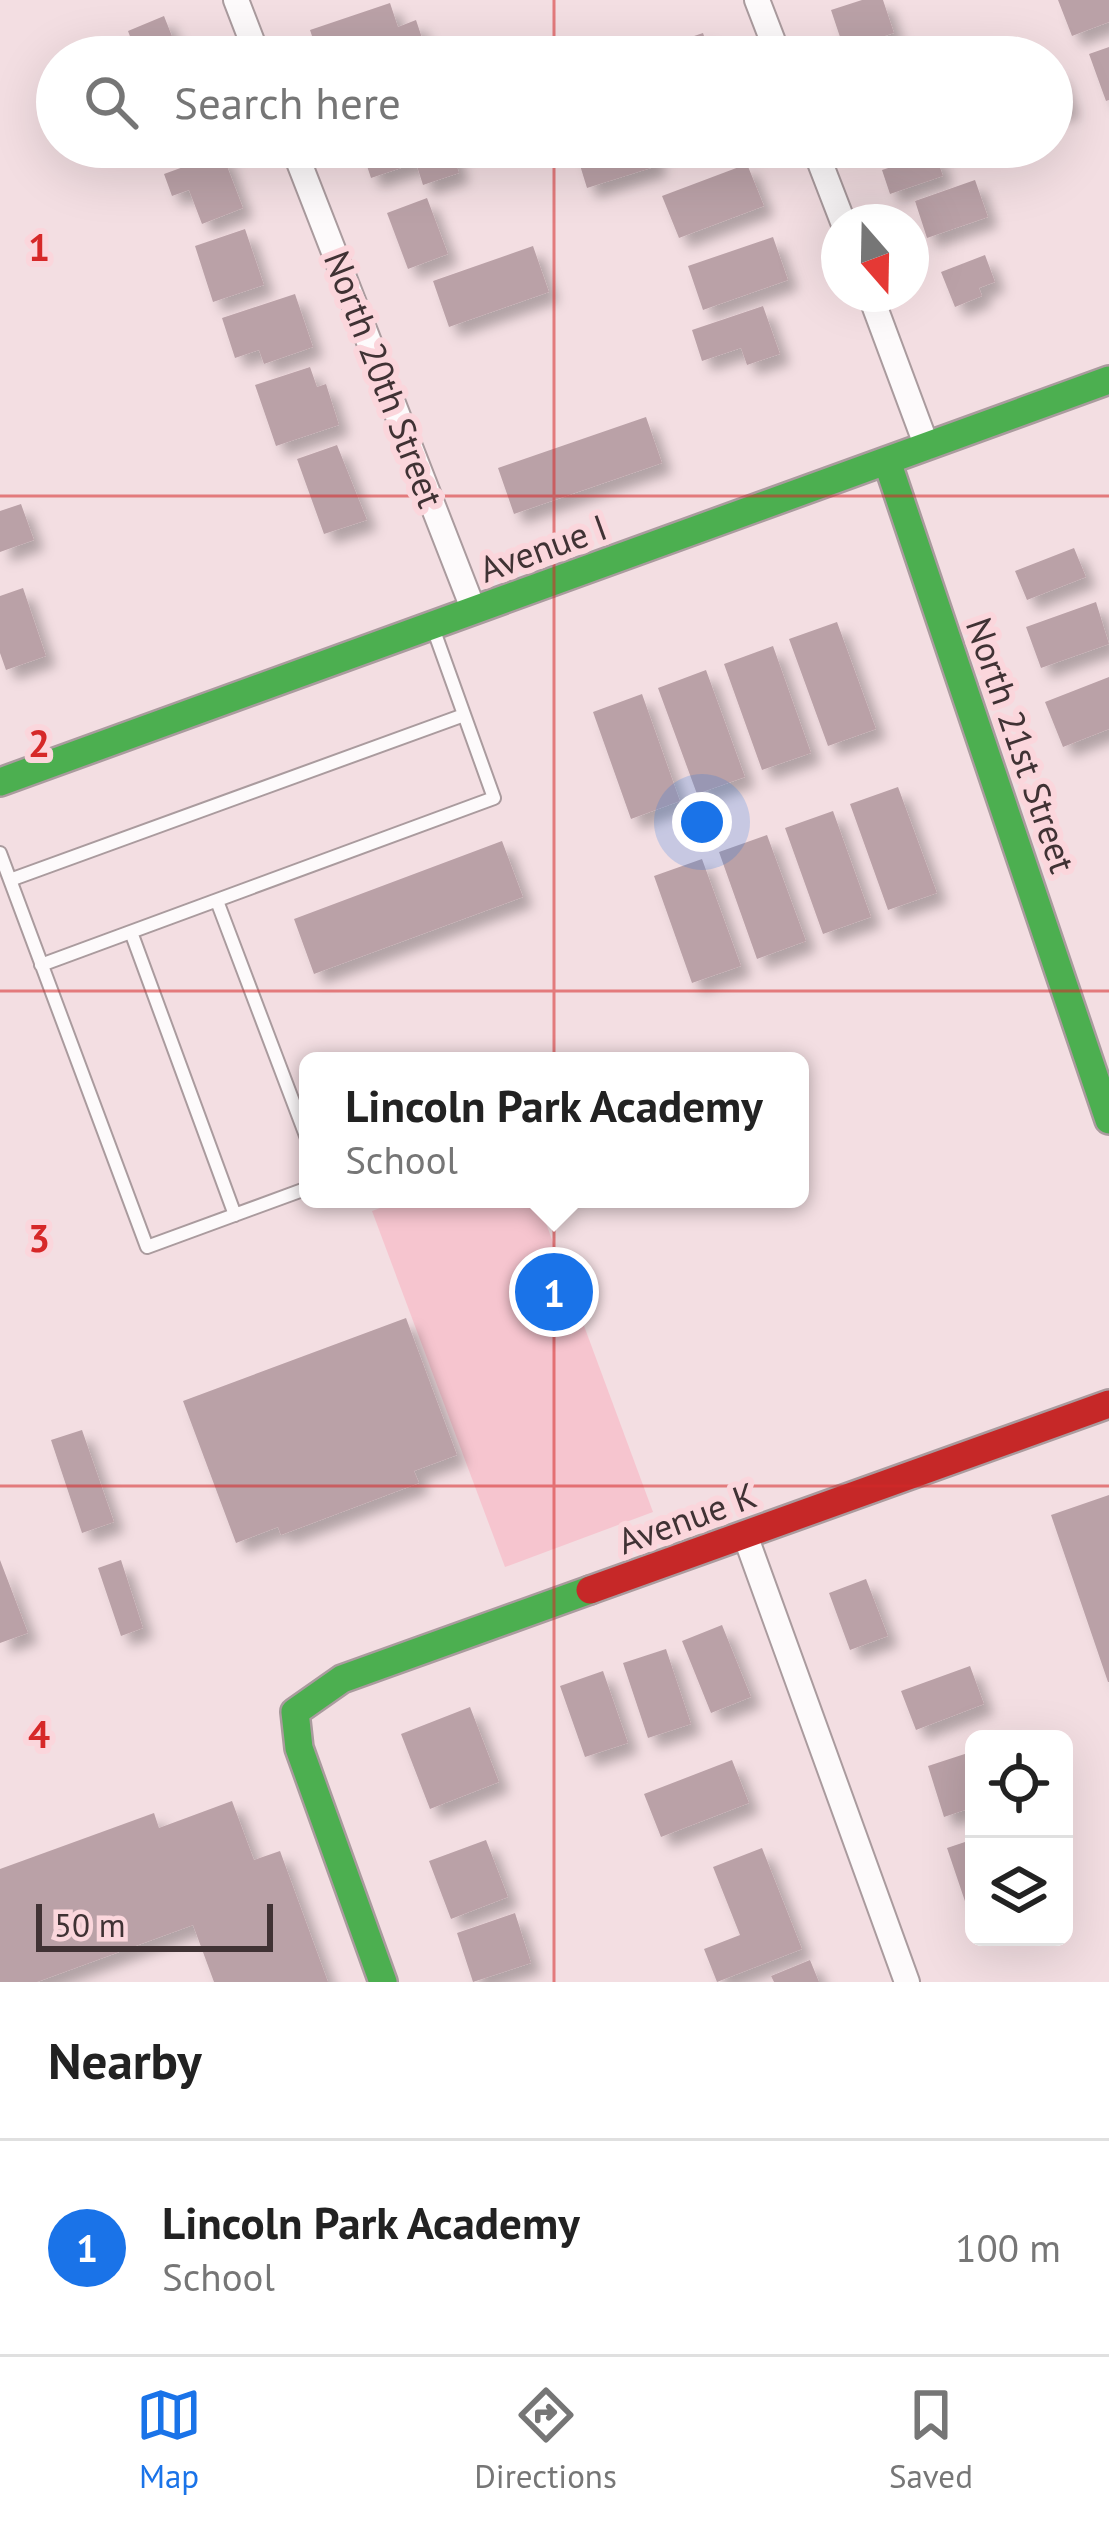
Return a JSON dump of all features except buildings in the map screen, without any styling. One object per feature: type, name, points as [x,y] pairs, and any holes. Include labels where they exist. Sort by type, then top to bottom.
[{"type":"street","points":[[236,0],[250,36]]},
{"type":"street","points":[[758,0],[771,36]]},
{"type":"street","name":"North 20th Street","points":[[301,168],[474,611]]},
{"type":"street","points":[[822,168],[836,204]]},
{"type":"street","points":[[877,312],[927,446]]},
{"type":"street","name":"Avenue I","points":[[0,782],[1109,380]]},
{"type":"street","name":"North 21st Street","points":[[887,461],[1109,1120]]},
{"type":"street","name":"Avenue K","points":[[383,1982],[299,1748],[295,1712],[342,1679],[1109,1404]]},
{"type":"street","points":[[745,1535],[907,1982]]},
{"type":"lane","points":[[41,965],[494,798],[432,626]]},
{"type":"lane","points":[[10,880],[464,715]]},
{"type":"lane","points":[[0,853],[147,1246],[299,1191]]},
{"type":"lane","points":[[217,901],[299,1117]]},
{"type":"lane","points":[[131,932],[235,1215]]},
{"type":"shaded area","points":[[540,1208],[653,1512],[505,1567],[372,1211]]},
{"type":"traffic: fast","points":[[0,782],[1109,380]]},
{"type":"traffic: fast","points":[[887,461],[1109,1120]]},
{"type":"traffic: fast","points":[[383,1982],[299,1748],[295,1712],[342,1679],[590,1590]]},
{"type":"traffic: jam","points":[[590,1590],[1109,1404]]},
{"type":"place","name":"Lincoln Park Academy","points":[[554,1292]]}]
